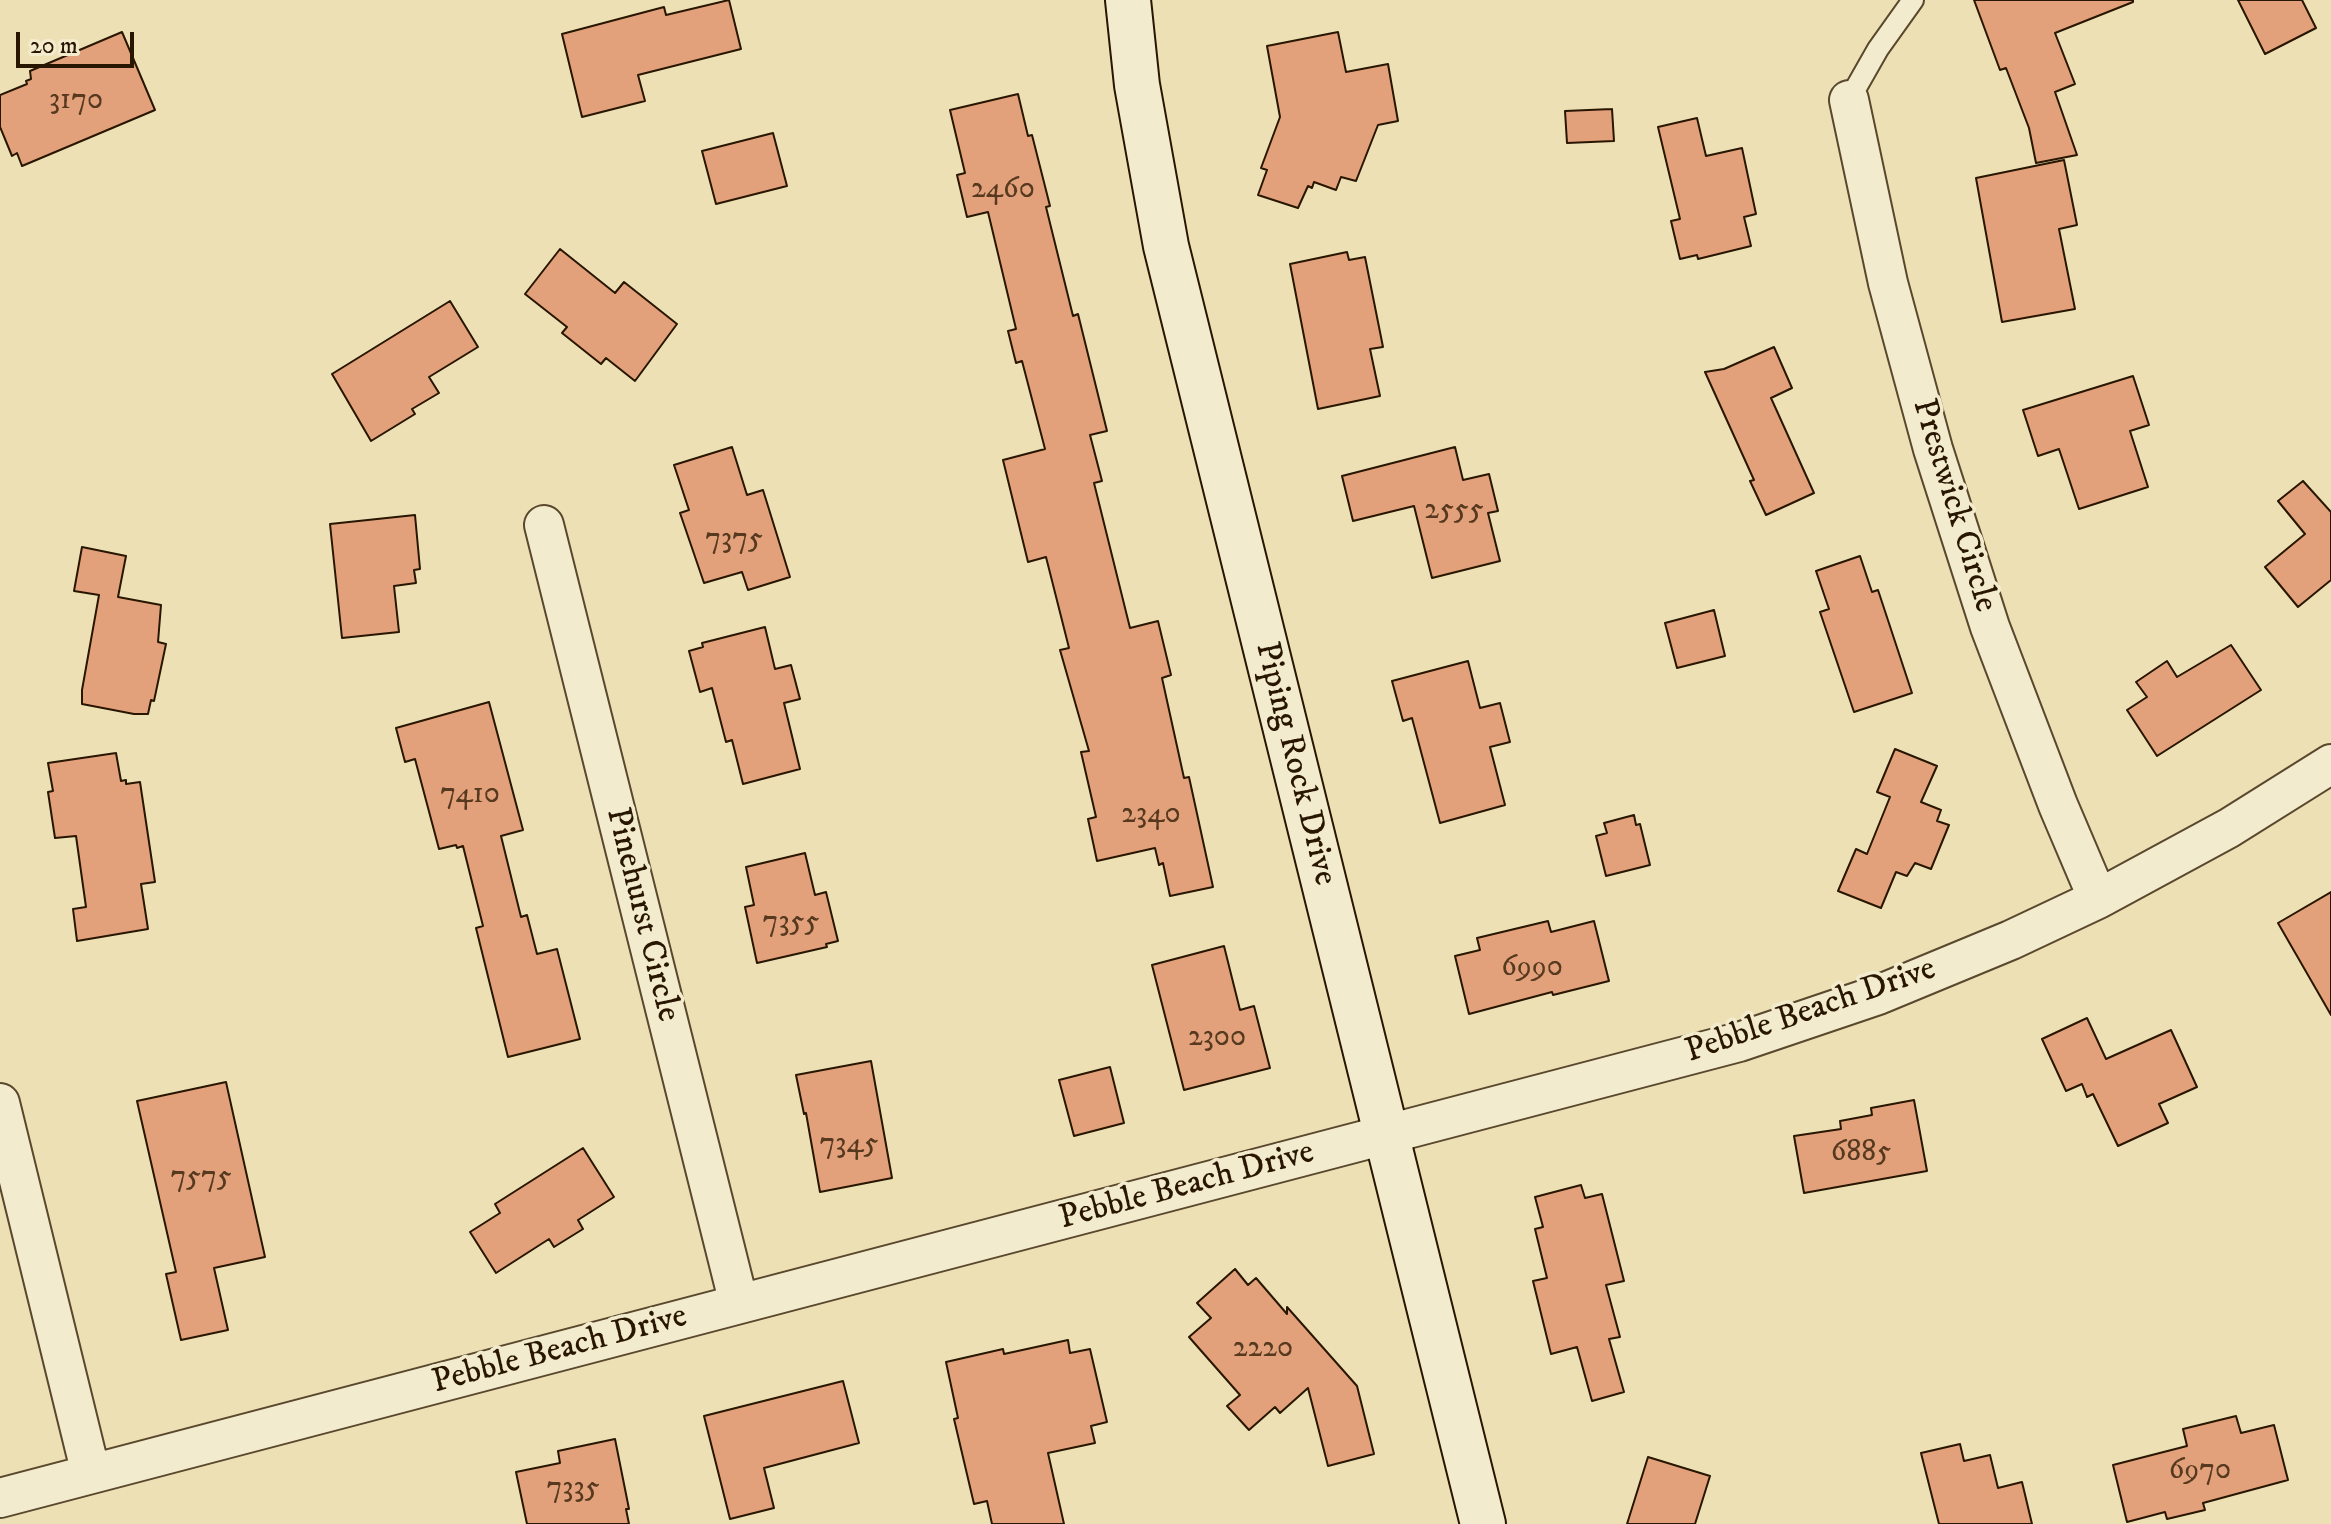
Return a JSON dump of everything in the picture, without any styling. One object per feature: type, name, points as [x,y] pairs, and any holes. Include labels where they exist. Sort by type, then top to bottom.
[{"type":"street","name":"Piping Rock Drive","points":[[1128,0],[1137,85],[1166,246],[1483,1524]]},
{"type":"street","name":"Prestwick Circle","points":[[1849,100],[1888,283],[1933,449],[1990,627],[2058,805],[2098,899]]},
{"type":"street","name":"Pinehurst Circle","points":[[544,525],[739,1304]]},
{"type":"street","name":"Pebble Beach Drive","points":[[0,1498],[1753,1037],[1878,995],[2011,940],[2098,899],[2229,828],[2331,764]]},
{"type":"street","points":[[0,1103],[91,1474]]},
{"type":"lane","points":[[1849,100],[1878,49],[1913,0]]},
{"type":"building","points":[[729,0],[741,49],[638,75],[645,101],[582,117],[562,34],[664,7],[666,15]]},
{"type":"building","points":[[1974,0],[2133,0],[2055,33],[2075,84],[2055,92],[2077,155],[2036,163],[2029,128],[2006,68],[2000,70]]},
{"type":"building","points":[[2238,0],[2302,0],[2316,28],[2265,54]]},
{"type":"building","points":[[122,32],[155,110],[22,166],[17,153],[12,156],[0,127],[0,95],[27,84],[26,81],[31,79],[30,71]]},
{"type":"building","points":[[1338,32],[1346,72],[1388,64],[1398,121],[1378,125],[1356,181],[1341,177],[1336,190],[1314,182],[1312,188],[1308,186],[1298,208],[1258,195],[1267,170],[1261,168],[1280,117],[1267,46]]},
{"type":"building","points":[[1018,94],[1050,206],[1046,207],[1073,316],[1078,314],[1107,431],[1090,435],[1102,481],[1094,483],[1130,628],[1158,621],[1171,675],[1162,678],[1184,778],[1189,777],[1213,887],[1170,896],[1163,863],[1159,865],[1155,848],[1097,861],[1088,819],[1096,817],[1081,752],[1089,751],[1060,650],[1069,648],[1046,557],[1028,562],[1003,460],[1045,449],[1022,361],[1016,363],[1008,331],[1016,329],[988,212],[967,217],[957,175],[965,173],[950,110]]},
{"type":"building","points":[[1612,109],[1614,141],[1567,143],[1565,111]]},
{"type":"building","points":[[1697,118],[1706,156],[1742,148],[1756,214],[1744,217],[1751,246],[1698,259],[1697,255],[1680,259],[1671,221],[1680,219],[1658,127]]},
{"type":"building","points":[[773,133],[787,186],[716,204],[702,151]]},
{"type":"building","points":[[2064,160],[2077,225],[2059,229],[2075,309],[2002,322],[1976,178]]},
{"type":"building","points":[[560,249],[615,293],[624,282],[677,324],[635,381],[606,358],[601,364],[562,333],[567,327],[525,294]]},
{"type":"building","points":[[1347,252],[1349,260],[1365,257],[1383,347],[1370,349],[1380,396],[1318,409],[1290,264]]},
{"type":"building","points":[[450,301],[478,347],[429,377],[439,393],[412,409],[415,414],[371,441],[332,374]]},
{"type":"building","points":[[1774,347],[1792,388],[1771,398],[1814,493],[1766,515],[1750,481],[1754,480],[1705,372],[1724,369]]},
{"type":"building","points":[[2133,376],[2149,425],[2130,431],[2148,487],[2079,509],[2059,449],[2038,456],[2023,410]]},
{"type":"building","points":[[732,447],[747,495],[763,490],[790,577],[748,590],[742,572],[704,583],[680,513],[689,510],[674,465]]},
{"type":"building","points":[[1455,447],[1463,480],[1489,474],[1498,511],[1488,513],[1500,561],[1432,578],[1414,506],[1353,521],[1342,476]]},
{"type":"building","points":[[2303,481],[2331,512],[2331,580],[2298,607],[2265,567],[2305,534],[2278,501]]},
{"type":"building","points":[[415,515],[420,569],[414,570],[416,583],[394,586],[399,632],[342,638],[330,524]]},
{"type":"building","points":[[82,547],[126,556],[118,597],[161,605],[158,642],[166,644],[154,701],[151,700],[148,714],[82,704],[99,595],[74,591]]},
{"type":"building","points":[[1860,556],[1872,592],[1878,590],[1912,693],[1854,712],[1820,612],[1829,609],[1816,571]]},
{"type":"building","points":[[1714,610],[1725,656],[1677,668],[1665,623]]},
{"type":"building","points":[[765,627],[775,669],[791,665],[800,699],[784,703],[800,769],[743,784],[732,740],[726,742],[712,688],[700,692],[689,651],[703,647],[702,643]]},
{"type":"building","points":[[2231,645],[2261,690],[2157,756],[2127,710],[2147,697],[2136,682],[2167,661],[2177,677]]},
{"type":"building","points":[[1468,661],[1480,708],[1500,703],[1510,742],[1490,747],[1505,805],[1440,823],[1412,718],[1403,721],[1392,681]]},
{"type":"building","points":[[489,702],[523,830],[501,836],[521,917],[527,915],[537,954],[557,949],[580,1039],[508,1057],[476,928],[483,926],[463,846],[439,849],[415,759],[405,762],[396,728]]},
{"type":"building","points":[[1895,749],[1937,766],[1921,802],[1941,810],[1937,821],[1949,825],[1931,869],[1915,863],[1907,876],[1896,872],[1881,908],[1838,891],[1856,849],[1867,854],[1890,797],[1877,792]]},
{"type":"building","points":[[116,753],[121,781],[126,780],[126,784],[140,782],[155,882],[141,884],[148,929],[77,941],[73,909],[86,907],[76,836],[55,838],[48,792],[53,791],[48,763]]},
{"type":"building","points":[[1634,815],[1636,825],[1640,824],[1650,865],[1606,876],[1596,836],[1607,833],[1604,823]]},
{"type":"building","points":[[805,853],[815,895],[826,892],[838,941],[826,944],[827,947],[757,963],[745,907],[754,905],[746,867]]},
{"type":"building","points":[[2331,892],[2331,1015],[2278,923]]},
{"type":"building","points":[[1548,921],[1551,932],[1594,921],[1609,981],[1469,1014],[1455,956],[1480,950],[1477,938]]},
{"type":"building","points":[[1224,946],[1240,1010],[1254,1006],[1270,1068],[1184,1090],[1152,965]]},
{"type":"building","points":[[2087,1018],[2106,1059],[2171,1030],[2197,1087],[2159,1104],[2168,1123],[2118,1146],[2093,1094],[2087,1097],[2082,1084],[2066,1091],[2042,1039]]},
{"type":"building","points":[[871,1061],[892,1178],[820,1192],[796,1075]]},
{"type":"building","points":[[1110,1067],[1124,1123],[1074,1136],[1059,1080]]},
{"type":"building","points":[[226,1082],[265,1257],[214,1268],[228,1330],[181,1340],[166,1274],[176,1272],[137,1101]]},
{"type":"building","points":[[1914,1100],[1927,1171],[1804,1193],[1794,1136],[1841,1129],[1840,1121],[1872,1115],[1871,1108]]},
{"type":"building","points":[[583,1148],[614,1197],[578,1220],[583,1229],[554,1247],[549,1239],[496,1273],[470,1232],[500,1213],[495,1204]]},
{"type":"building","points":[[1581,1185],[1585,1198],[1602,1194],[1624,1281],[1606,1285],[1620,1337],[1609,1339],[1624,1392],[1592,1401],[1577,1347],[1551,1354],[1533,1281],[1547,1278],[1535,1229],[1543,1227],[1535,1197]]},
{"type":"building","points":[[1235,1269],[1248,1285],[1256,1278],[1287,1314],[1287,1307],[1357,1386],[1374,1454],[1328,1466],[1308,1388],[1280,1413],[1275,1407],[1249,1430],[1227,1406],[1240,1395],[1189,1337],[1211,1318],[1197,1303]]},
{"type":"building","points":[[1068,1340],[1070,1353],[1090,1349],[1107,1422],[1091,1426],[1095,1443],[1048,1453],[1064,1524],[992,1524],[987,1501],[974,1504],[954,1419],[958,1418],[946,1362],[1003,1349],[1004,1354]]},
{"type":"building","points":[[843,1381],[859,1443],[764,1468],[774,1508],[730,1519],[704,1416]]},
{"type":"building","points":[[2236,1416],[2241,1433],[2274,1425],[2288,1480],[2203,1503],[2205,1510],[2167,1519],[2165,1512],[2127,1522],[2113,1465],[2187,1446],[2183,1429]]},
{"type":"building","points":[[615,1439],[629,1509],[626,1509],[629,1524],[527,1524],[516,1472],[560,1463],[558,1451]]},
{"type":"building","points":[[1960,1444],[1964,1461],[1990,1455],[1998,1488],[2022,1482],[2032,1524],[1939,1524],[1921,1453]]},
{"type":"building","points":[[1648,1457],[1710,1476],[1695,1524],[1627,1524]]}]
